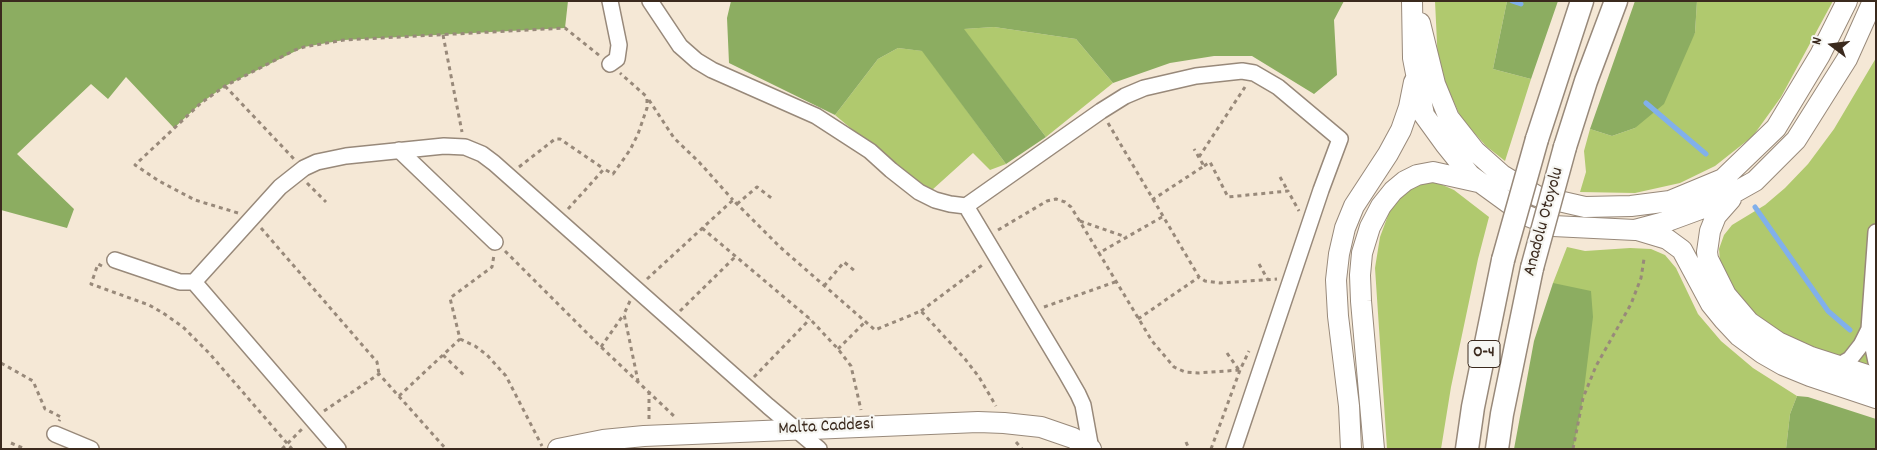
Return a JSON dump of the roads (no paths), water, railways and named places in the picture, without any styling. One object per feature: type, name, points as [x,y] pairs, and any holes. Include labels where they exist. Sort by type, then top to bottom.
[{"type":"highway","name":"Anadolu Otoyolu","points":[[1467,449],[1473,407],[1503,260],[1537,139],[1582,1]]},
{"type":"highway","name":"Anadolu Otoyolu","points":[[1497,449],[1502,414],[1532,268],[1565,147],[1586,81],[1616,1]]},
{"type":"main road","points":[[1414,1],[1438,92],[1449,118],[1475,151],[1502,175],[1537,196],[1585,207],[1631,206],[1670,201],[1724,179],[1776,128],[1820,55],[1847,1]]},
{"type":"main road","points":[[1414,1],[1413,58],[1424,114],[1451,152],[1478,182],[1525,215],[1553,226],[1635,230],[1667,239],[1682,250],[1711,304],[1739,336],[1762,353],[1783,365],[1876,398]]},
{"type":"main road","points":[[1635,230],[1665,222],[1714,204],[1755,181],[1796,140],[1846,59],[1873,1]]},
{"type":"main road","points":[[1351,449],[1349,406],[1338,316],[1336,280],[1339,254],[1354,206],[1388,154],[1401,130],[1409,107],[1416,73]]},
{"type":"main road","points":[[1374,449],[1360,292],[1362,253],[1370,227],[1381,206],[1393,191],[1405,181],[1417,175],[1433,172],[1478,182]]},
{"type":"main road","points":[[1739,190],[1716,216],[1708,241],[1708,259],[1726,295],[1750,322],[1778,342],[1811,357],[1876,378]]},
{"type":"main road","name":"Malta Caddesi","points":[[558,449],[603,440],[649,436],[864,426],[1004,423],[1041,427],[1073,438],[1091,449]]},
{"type":"street","points":[[610,1],[619,45],[617,59],[610,64]]},
{"type":"street","points":[[650,1],[680,46],[697,61],[712,70],[816,116],[870,151],[919,192],[935,200],[950,204],[966,206],[1100,111],[1125,96],[1163,83],[1222,72],[1242,71],[1254,74],[1278,87],[1340,139],[1234,449]]},
{"type":"street","points":[[115,260],[180,282],[194,282],[251,217],[280,187],[300,170],[332,158],[444,146],[465,147],[482,154],[508,175],[745,386],[820,449]]},
{"type":"street","points":[[399,150],[496,242]]},
{"type":"street","points":[[966,206],[1066,373],[1083,406],[1091,449]]},
{"type":"street","points":[[1876,232],[1869,329],[1876,362]]},
{"type":"street","points":[[194,282],[338,449]]},
{"type":"street","points":[[1838,366],[1850,359],[1861,345],[1869,329]]},
{"type":"street","points":[[55,434],[91,449]]},
{"type":"waterway","points":[[1512,1],[1521,4]]},
{"type":"waterway","points":[[1646,103],[1706,154]]},
{"type":"waterway","points":[[1755,207],[1828,311],[1850,330]]}]
